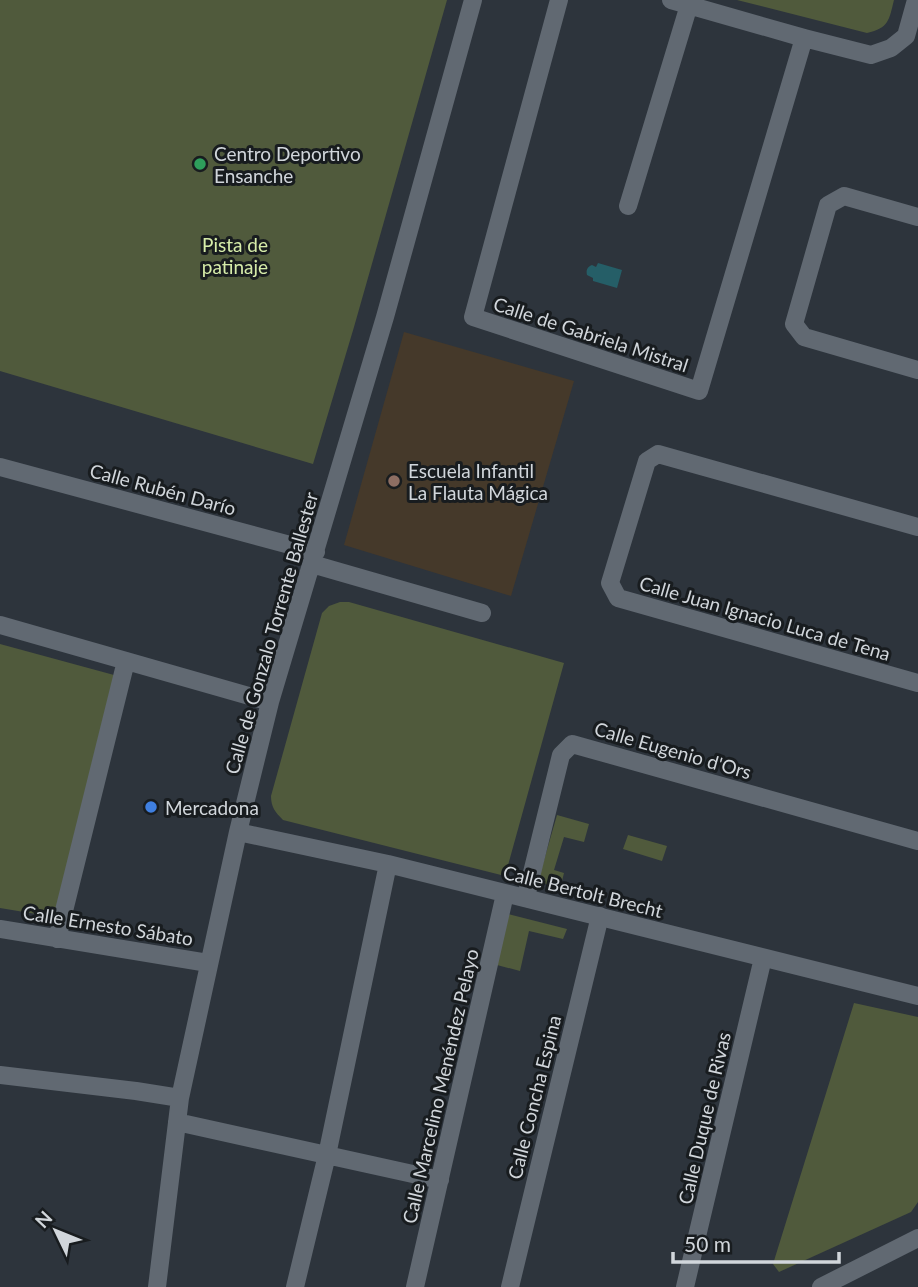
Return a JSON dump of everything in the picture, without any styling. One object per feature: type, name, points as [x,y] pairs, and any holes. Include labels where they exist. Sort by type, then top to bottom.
[{"type":"street","name":"Calle de Gonzalo Torrente Ballester","points":[[157,1287],[180,1098],[238,832],[270,702],[385,317],[473,0]]},
{"type":"street","name":"Calle de Gabriela Mistral","points":[[559,0],[473,317],[699,391],[804,38]]},
{"type":"street","points":[[671,0],[871,55],[891,48],[906,36],[916,4]]},
{"type":"street","points":[[628,206],[689,5]]},
{"type":"street","points":[[918,217],[844,196],[828,205],[794,324],[804,338],[918,370]]},
{"type":"street","name":"Calle Juan Ignacio Luca de Tena","points":[[918,527],[658,454],[647,461],[610,583],[618,598],[918,683]]},
{"type":"street","name":"Calle Rubén Darío","points":[[0,467],[314,558],[482,613]]},
{"type":"street","points":[[0,625],[270,702]]},
{"type":"street","points":[[57,939],[126,661]]},
{"type":"street","name":"Calle Eugenio d'Ors","points":[[526,898],[561,755],[572,744],[918,841]]},
{"type":"street","name":"Calle Bertolt Brecht","points":[[238,832],[388,864],[918,996]]},
{"type":"street","points":[[295,1287],[327,1155],[388,864]]},
{"type":"street","name":"Calle Marcelino Menéndez Pelayo","points":[[415,1287],[505,894]]},
{"type":"street","name":"Calle Concha Espina","points":[[510,1287],[600,916]]},
{"type":"street","name":"Calle Ernesto Sábato","points":[[0,929],[208,963]]},
{"type":"street","name":"Calle Duque de Rivas","points":[[685,1287],[764,958]]},
{"type":"street","points":[[0,1075],[180,1098]]},
{"type":"street","points":[[177,1122],[440,1180]]},
{"type":"street","points":[[821,1287],[918,1238]]},
{"type":"shaded area","points":[[404,332],[574,381],[511,596],[344,545]]},
{"type":"green space","name":"Centro Deportivo Ensanche","points":[[0,0],[447,0],[313,464],[0,371]]},
{"type":"green space","points":[[737,0],[894,0],[884,26],[867,33]]},
{"type":"green space","points":[[349,602],[564,663],[505,876],[283,820],[274,809],[271,796],[322,613],[329,606]]},
{"type":"green space","points":[[0,644],[114,675],[54,917],[0,908]]},
{"type":"green space","points":[[557,815],[589,824],[584,842],[564,837],[554,870],[564,873],[560,889],[547,885],[540,879]]},
{"type":"green space","points":[[628,835],[667,846],[662,861],[623,849]]},
{"type":"green space","points":[[508,914],[567,929],[563,939],[529,931],[520,971],[497,965]]},
{"type":"green space","points":[[854,1003],[918,1017],[918,1202],[911,1212],[779,1272],[773,1264]]},
{"type":"water","points":[[598,263],[622,270],[617,288],[593,281],[593,278],[587,275],[588,268],[592,265],[596,267]]},
{"type":"place","name":"Centro Deportivo Ensanche","points":[[200,164]]},
{"type":"place","name":"Escuela Infantil La Flauta Mágica","points":[[394,481]]},
{"type":"place","name":"Mercadona","points":[[151,807]]},
{"type":"park label","name":"Pista de patinaje","points":[[235,255]]}]
